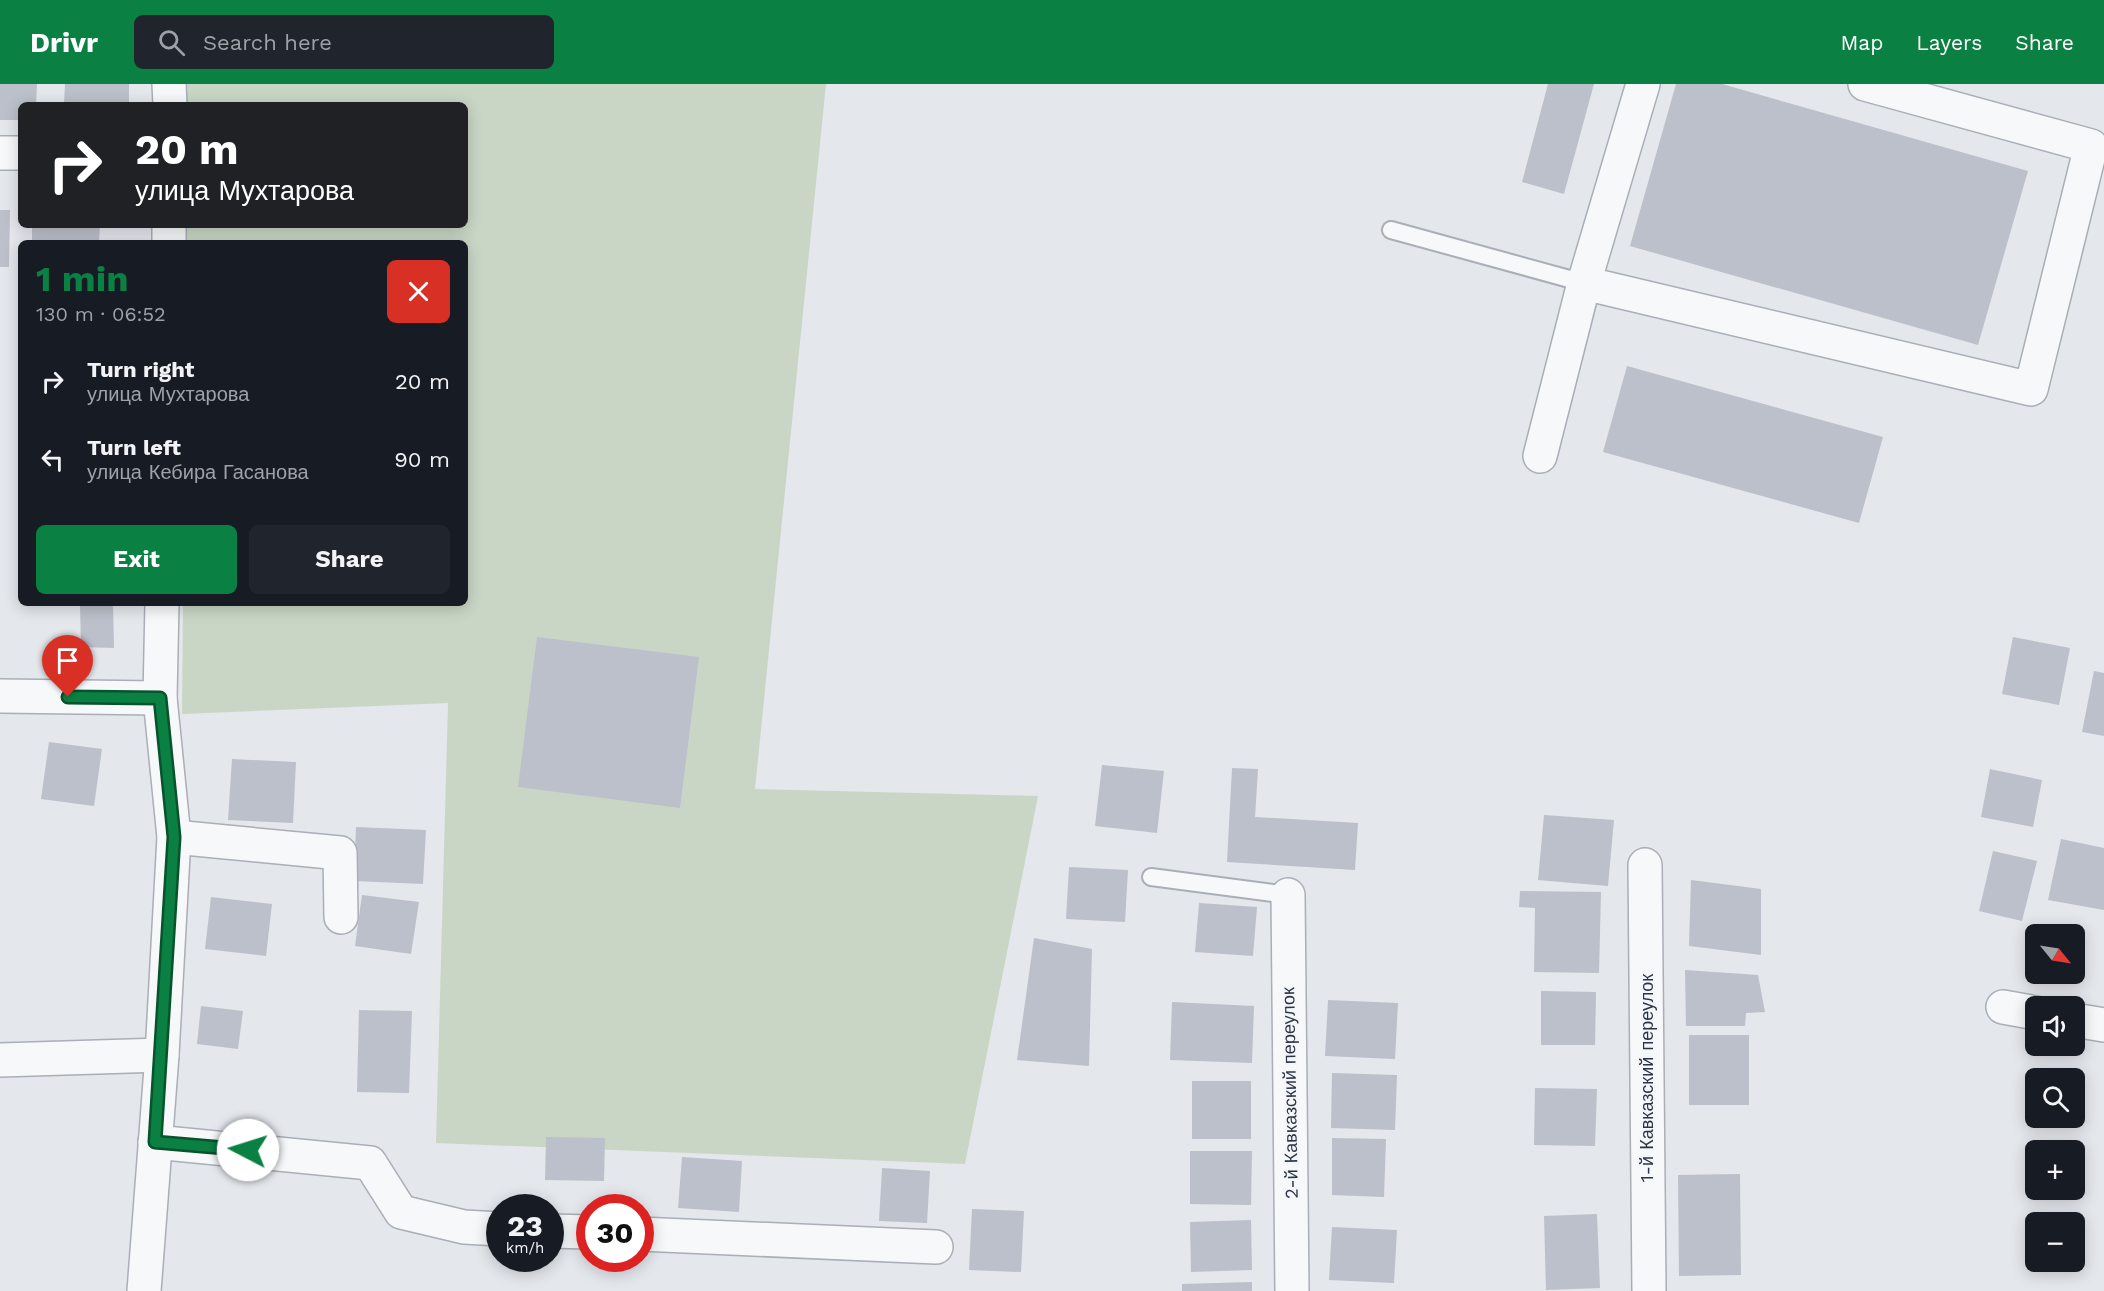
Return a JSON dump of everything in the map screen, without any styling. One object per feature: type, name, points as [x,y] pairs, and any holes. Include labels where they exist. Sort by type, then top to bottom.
[{"type":"street","points":[[170,84],[170,102]]},
{"type":"street","points":[[1540,456],[1584,283],[1643,84]]},
{"type":"street","points":[[1584,283],[2031,389],[2091,146],[1865,84]]},
{"type":"street","points":[[0,153],[18,153]]},
{"type":"street","points":[[144,1291],[162,1055],[174,837],[160,698],[162,606]]},
{"type":"street","points":[[0,696],[160,698]]},
{"type":"street","points":[[174,837],[340,853],[342,917]]},
{"type":"street","name":"1-й Кавказский переулок","points":[[1645,865],[1648,1291]]},
{"type":"street","name":"2-й Кавказский переулок","points":[[1288,895],[1292,1291]]},
{"type":"street","points":[[2003,1007],[2025,1010]]},
{"type":"street","points":[[2085,1022],[2104,1025]]},
{"type":"street","points":[[0,1060],[162,1055]]},
{"type":"street","points":[[155,1142],[370,1163],[401,1212],[464,1227],[486,1228]]},
{"type":"street","points":[[654,1235],[936,1247]]},
{"type":"lane","points":[[1391,230],[1584,283]]},
{"type":"lane","points":[[1151,877],[1288,895]]},
{"type":"green space","points":[[185,84],[826,84],[755,789],[1038,796],[965,1164],[436,1143],[448,703],[182,714],[183,606],[468,606],[468,240],[185,240],[185,228],[468,228],[468,102],[185,102]]},
{"type":"building","points":[[0,84],[37,84],[36,102],[18,102],[18,120],[0,120]]},
{"type":"building","points":[[65,84],[129,84],[129,102],[64,102]]},
{"type":"building","points":[[1548,84],[1594,84],[1564,194],[1522,182]]},
{"type":"building","points":[[1676,84],[1722,84],[2028,171],[1978,345],[1630,246]]},
{"type":"building","points":[[0,210],[10,210],[9,267],[0,267]]},
{"type":"building","points":[[32,228],[100,228],[99,240],[32,240]]},
{"type":"building","points":[[1627,366],[1883,437],[1859,523],[1603,452]]},
{"type":"building","points":[[80,606],[113,606],[114,648],[81,647]]},
{"type":"building","points":[[537,637],[699,657],[680,808],[518,787]]},
{"type":"building","points":[[2013,637],[2070,648],[2059,705],[2002,694]]},
{"type":"building","points":[[2094,671],[2104,673],[2104,736],[2082,732]]},
{"type":"building","points":[[49,742],[102,749],[94,806],[41,799]]},
{"type":"building","points":[[232,759],[296,762],[293,823],[228,820]]},
{"type":"building","points":[[1102,765],[1164,771],[1157,833],[1095,826]]},
{"type":"building","points":[[1232,768],[1258,769],[1255,817],[1358,823],[1355,870],[1227,862]]},
{"type":"building","points":[[1990,769],[2042,780],[2033,827],[1981,817]]},
{"type":"building","points":[[1544,815],[1614,820],[1608,886],[1538,880]]},
{"type":"building","points":[[356,827],[426,830],[423,884],[354,881]]},
{"type":"building","points":[[2061,839],[2104,848],[2104,910],[2048,900]]},
{"type":"building","points":[[1993,851],[2037,861],[2022,921],[1979,911]]},
{"type":"building","points":[[1069,867],[1128,870],[1125,922],[1066,919]]},
{"type":"building","points":[[1691,880],[1761,889],[1761,955],[1689,946]]},
{"type":"building","points":[[1520,891],[1601,892],[1599,973],[1534,972],[1535,908],[1519,907]]},
{"type":"building","points":[[362,895],[419,902],[411,954],[355,946]]},
{"type":"building","points":[[211,897],[272,904],[266,956],[205,949]]},
{"type":"building","points":[[1199,903],[1257,907],[1253,956],[1195,952]]},
{"type":"building","points":[[1034,938],[1092,949],[1089,1066],[1017,1060]]},
{"type":"building","points":[[1685,970],[1758,975],[1765,1012],[1746,1013],[1745,1026],[1686,1026]]},
{"type":"building","points":[[1541,991],[1596,992],[1595,1045],[1541,1045]]},
{"type":"building","points":[[1328,1000],[1398,1003],[1395,1059],[1325,1056]]},
{"type":"building","points":[[1172,1002],[1254,1006],[1252,1063],[1170,1060]]},
{"type":"building","points":[[201,1006],[243,1011],[238,1049],[197,1044]]},
{"type":"building","points":[[359,1010],[412,1011],[409,1093],[357,1092]]},
{"type":"building","points":[[1689,1035],[1749,1035],[1749,1105],[1689,1105]]},
{"type":"building","points":[[1332,1073],[1397,1075],[1395,1130],[1331,1128]]},
{"type":"building","points":[[1192,1081],[1251,1081],[1251,1139],[1192,1139]]},
{"type":"building","points":[[1535,1088],[1597,1089],[1595,1146],[1534,1145]]},
{"type":"building","points":[[546,1137],[605,1138],[604,1181],[545,1180]]},
{"type":"building","points":[[1332,1138],[1386,1139],[1384,1197],[1332,1195]]},
{"type":"building","points":[[1190,1151],[1252,1151],[1251,1205],[1190,1204]]},
{"type":"building","points":[[682,1157],[742,1161],[739,1212],[678,1208]]},
{"type":"building","points":[[882,1168],[930,1171],[927,1223],[879,1221]]},
{"type":"building","points":[[1740,1174],[1741,1275],[1679,1276],[1678,1175]]},
{"type":"building","points":[[972,1209],[1024,1211],[1021,1272],[969,1270]]},
{"type":"building","points":[[1597,1214],[1600,1288],[1546,1290],[1544,1216]]},
{"type":"building","points":[[1251,1220],[1252,1270],[1191,1272],[1190,1222]]},
{"type":"building","points":[[1332,1227],[1397,1230],[1394,1283],[1329,1280]]},
{"type":"building","points":[[1252,1282],[1252,1291],[1182,1291],[1182,1284]]},
{"type":"route","points":[[68,697],[160,698],[174,837],[155,1142],[248,1150]]}]
